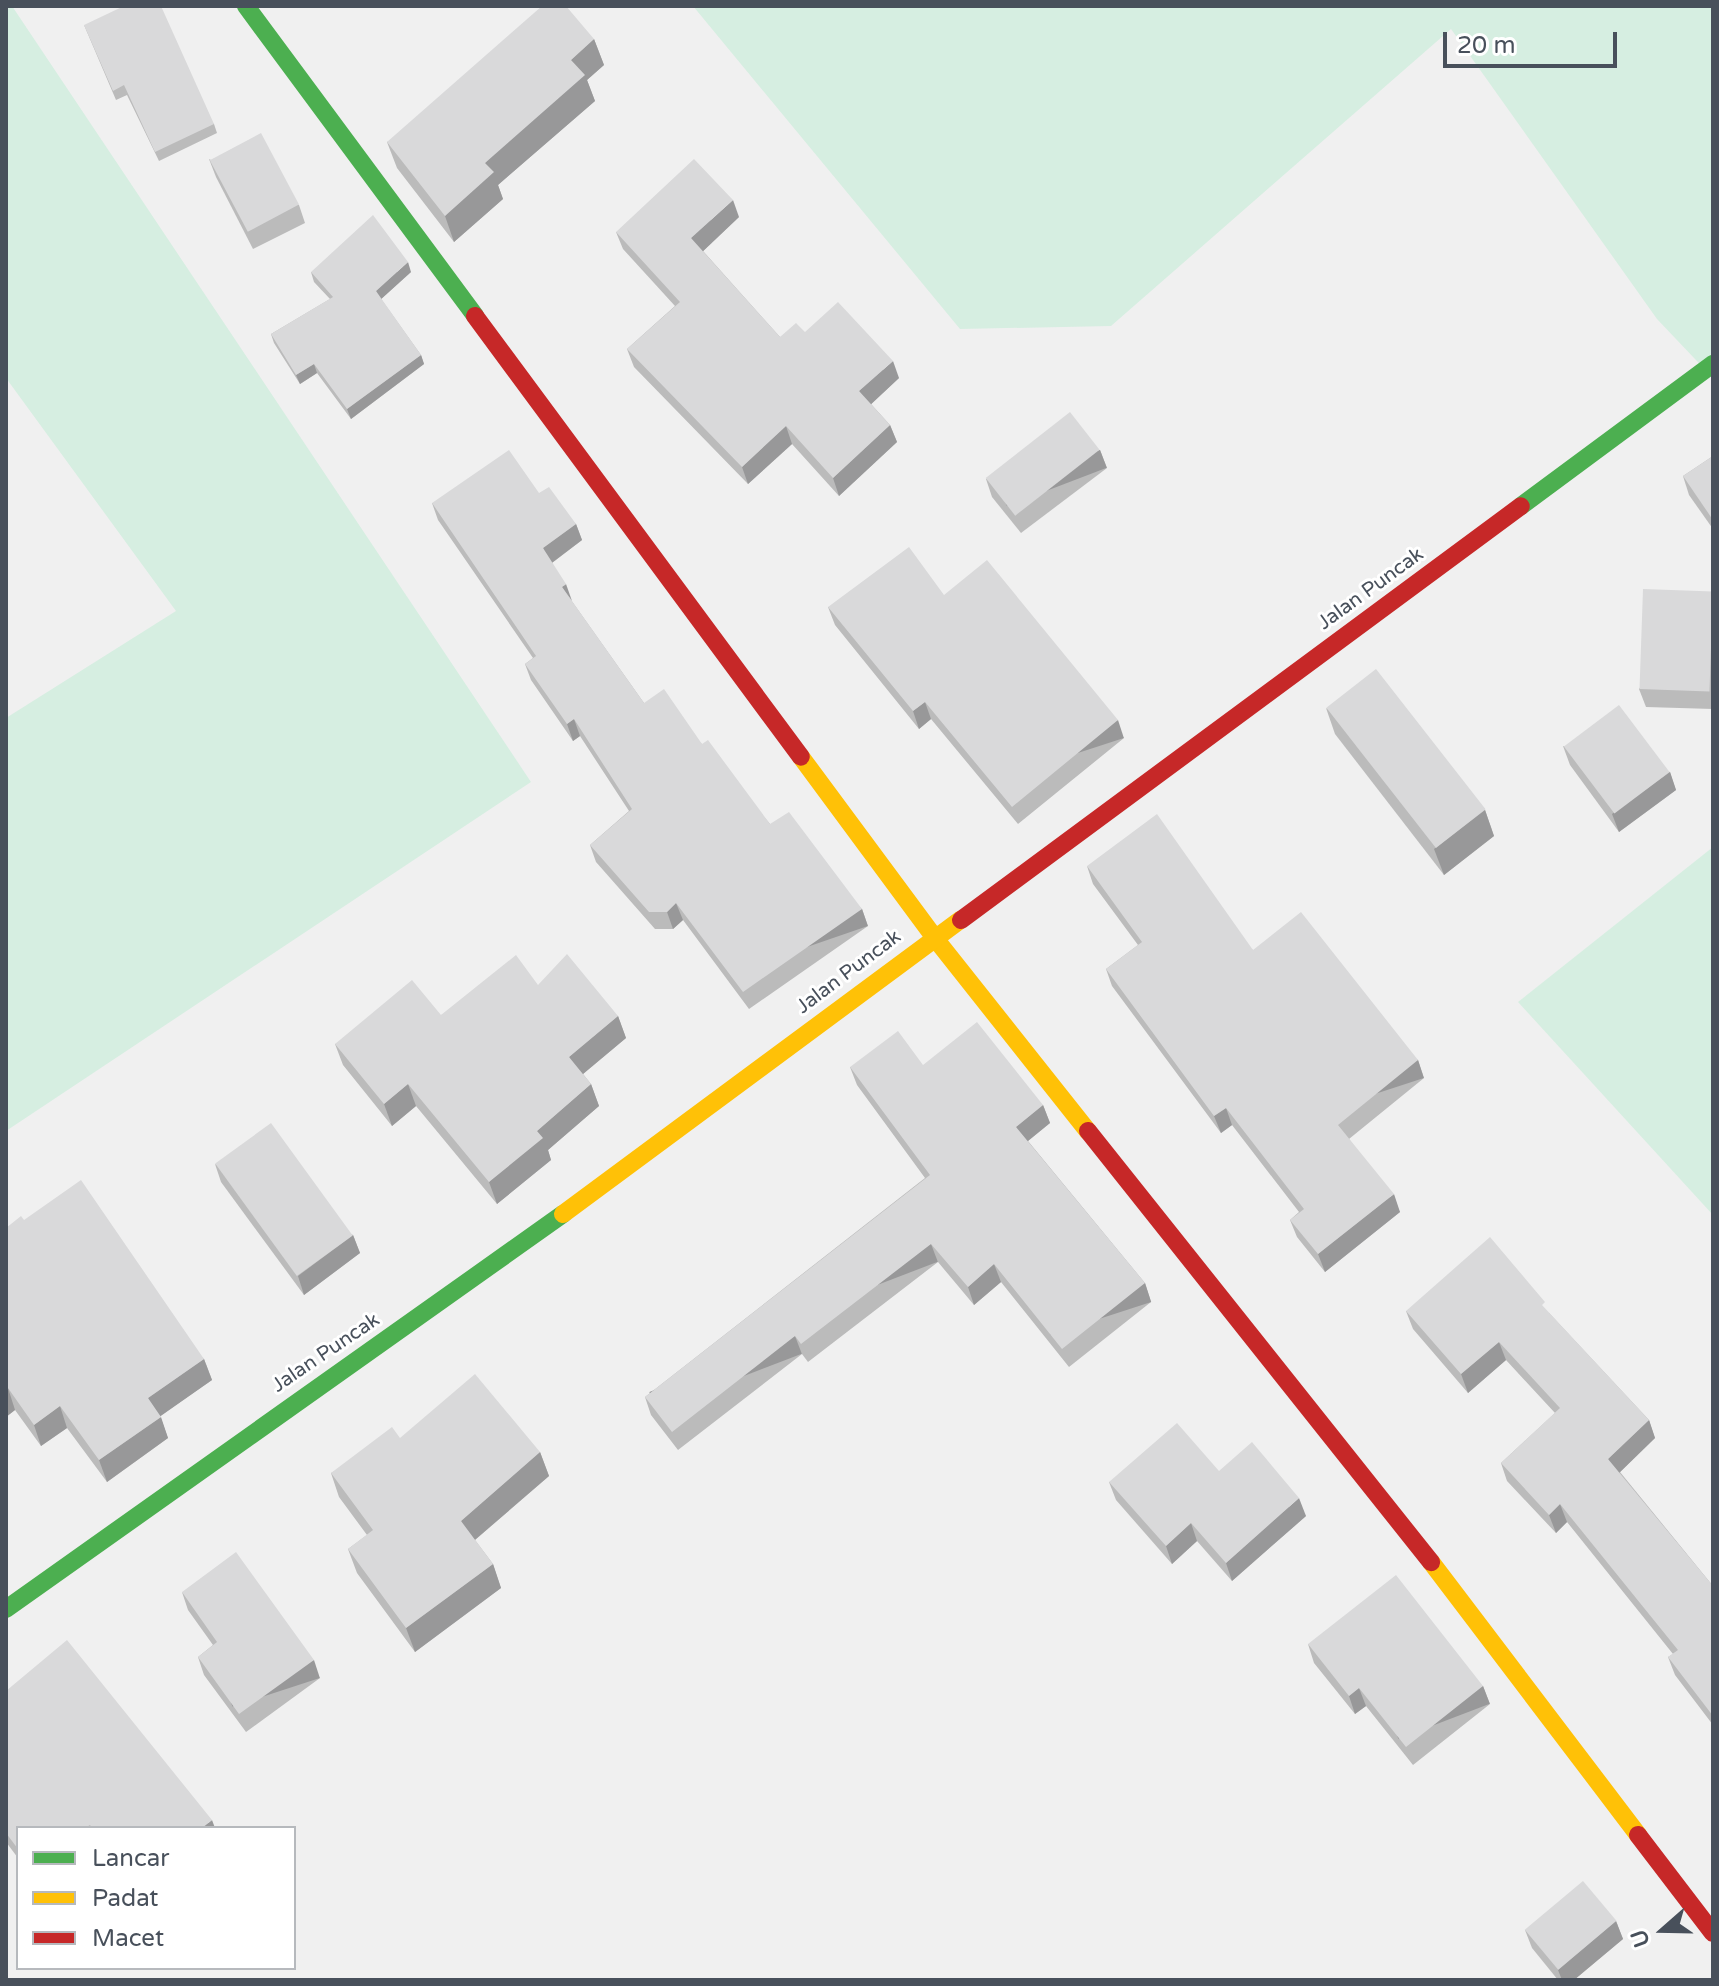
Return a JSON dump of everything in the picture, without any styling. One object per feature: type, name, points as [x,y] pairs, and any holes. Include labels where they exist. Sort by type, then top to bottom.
[{"type":"street","points":[[246,6],[934,937],[1431,1562],[1713,1933]]},
{"type":"street","name":"Jalan Puncak","points":[[6,1609],[499,1261],[1713,364]]},
{"type":"green space","points":[[6,6],[12,6],[531,782],[6,1131],[6,718],[176,611],[6,378]]},
{"type":"green space","points":[[693,6],[1713,6],[1713,378],[1657,319],[1451,29],[1111,326],[960,329]]},
{"type":"green space","points":[[1713,847],[1713,1215],[1518,1002]]},
{"type":"building","points":[[124,6],[161,6],[214,124],[155,152],[124,85],[113,91],[84,25]]},
{"type":"building","points":[[542,6],[566,6],[594,39],[571,60],[585,75],[485,163],[494,172],[445,216],[387,142]]},
{"type":"building","points":[[261,133],[299,205],[248,232],[210,160]]},
{"type":"building","points":[[694,159],[733,200],[691,238],[780,337],[796,323],[805,332],[838,302],[893,361],[859,391],[890,425],[833,478],[786,426],[742,467],[627,349],[680,302],[616,232]]},
{"type":"building","points":[[373,215],[408,262],[376,291],[421,355],[347,409],[314,364],[296,375],[271,334],[333,297],[311,272]]},
{"type":"building","points":[[1070,412],[1100,450],[1015,516],[986,478]]},
{"type":"building","points":[[509,450],[539,493],[549,487],[576,524],[543,548],[566,584],[562,587],[644,703],[664,689],[702,744],[708,740],[770,824],[789,812],[862,909],[743,992],[676,903],[667,912],[649,912],[590,845],[632,809],[574,719],[567,724],[525,664],[536,656],[432,503]]},
{"type":"building","points":[[1713,456],[1713,520],[1683,476]]},
{"type":"building","points":[[909,547],[944,595],[987,560],[1118,720],[1012,807],[925,702],[913,711],[828,607]]},
{"type":"building","points":[[1643,589],[1713,591],[1709,691],[1640,689]]},
{"type":"building","points":[[1376,669],[1486,809],[1436,848],[1326,708]]},
{"type":"building","points":[[1619,705],[1670,772],[1614,814],[1564,747]]},
{"type":"building","points":[[1157,814],[1253,950],[1301,912],[1418,1060],[1338,1125],[1394,1194],[1318,1254],[1290,1220],[1304,1209],[1226,1108],[1214,1116],[1106,969],[1142,942],[1087,866]]},
{"type":"building","points":[[567,954],[618,1016],[569,1057],[591,1084],[537,1131],[543,1138],[489,1182],[408,1084],[384,1104],[335,1044],[412,980],[441,1015],[516,955],[538,985]]},
{"type":"building","points":[[977,1022],[1043,1105],[1016,1127],[1145,1283],[1062,1349],[994,1264],[968,1287],[931,1244],[801,1344],[795,1336],[672,1432],[645,1397],[930,1175],[850,1067],[898,1031],[923,1065]]},
{"type":"building","points":[[271,1123],[353,1235],[297,1276],[215,1164]]},
{"type":"building","points":[[81,1180],[204,1359],[148,1398],[161,1417],[99,1460],[60,1406],[34,1425],[8,1388],[6,1390],[6,1228],[21,1216],[24,1220]]},
{"type":"building","points":[[1490,1237],[1545,1302],[1542,1305],[1649,1420],[1608,1459],[1713,1586],[1713,1716],[1668,1657],[1678,1650],[1560,1504],[1549,1515],[1501,1463],[1560,1408],[1499,1342],[1461,1374],[1406,1311]]},
{"type":"building","points":[[475,1374],[540,1452],[461,1521],[493,1564],[406,1628],[348,1549],[373,1530],[331,1473],[392,1427],[400,1438]]},
{"type":"building","points":[[1177,1423],[1219,1471],[1252,1442],[1299,1498],[1226,1563],[1191,1523],[1166,1546],[1109,1482]]},
{"type":"building","points":[[236,1552],[314,1660],[239,1714],[198,1657],[217,1642],[182,1592]]},
{"type":"building","points":[[1396,1575],[1483,1686],[1406,1747],[1359,1688],[1349,1696],[1308,1644]]},
{"type":"building","points":[[67,1640],[212,1820],[204,1826],[16,1826],[16,1846],[6,1833],[6,1691]]},
{"type":"building","points":[[1583,1881],[1616,1921],[1558,1970],[1525,1930]]},
{"type":"traffic: fast","points":[[246,6],[475,316]]},
{"type":"traffic: fast","points":[[1521,506],[1713,364]]},
{"type":"traffic: fast","points":[[6,1609],[563,1214]]},
{"type":"traffic: slow","points":[[801,757],[934,937],[1088,1131]]},
{"type":"traffic: slow","points":[[563,1214],[961,920]]},
{"type":"traffic: slow","points":[[1431,1562],[1638,1835]]},
{"type":"traffic: jam","points":[[475,316],[801,757]]},
{"type":"traffic: jam","points":[[961,920],[1521,506]]},
{"type":"traffic: jam","points":[[1088,1131],[1431,1562]]},
{"type":"traffic: jam","points":[[1638,1835],[1713,1933]]}]
